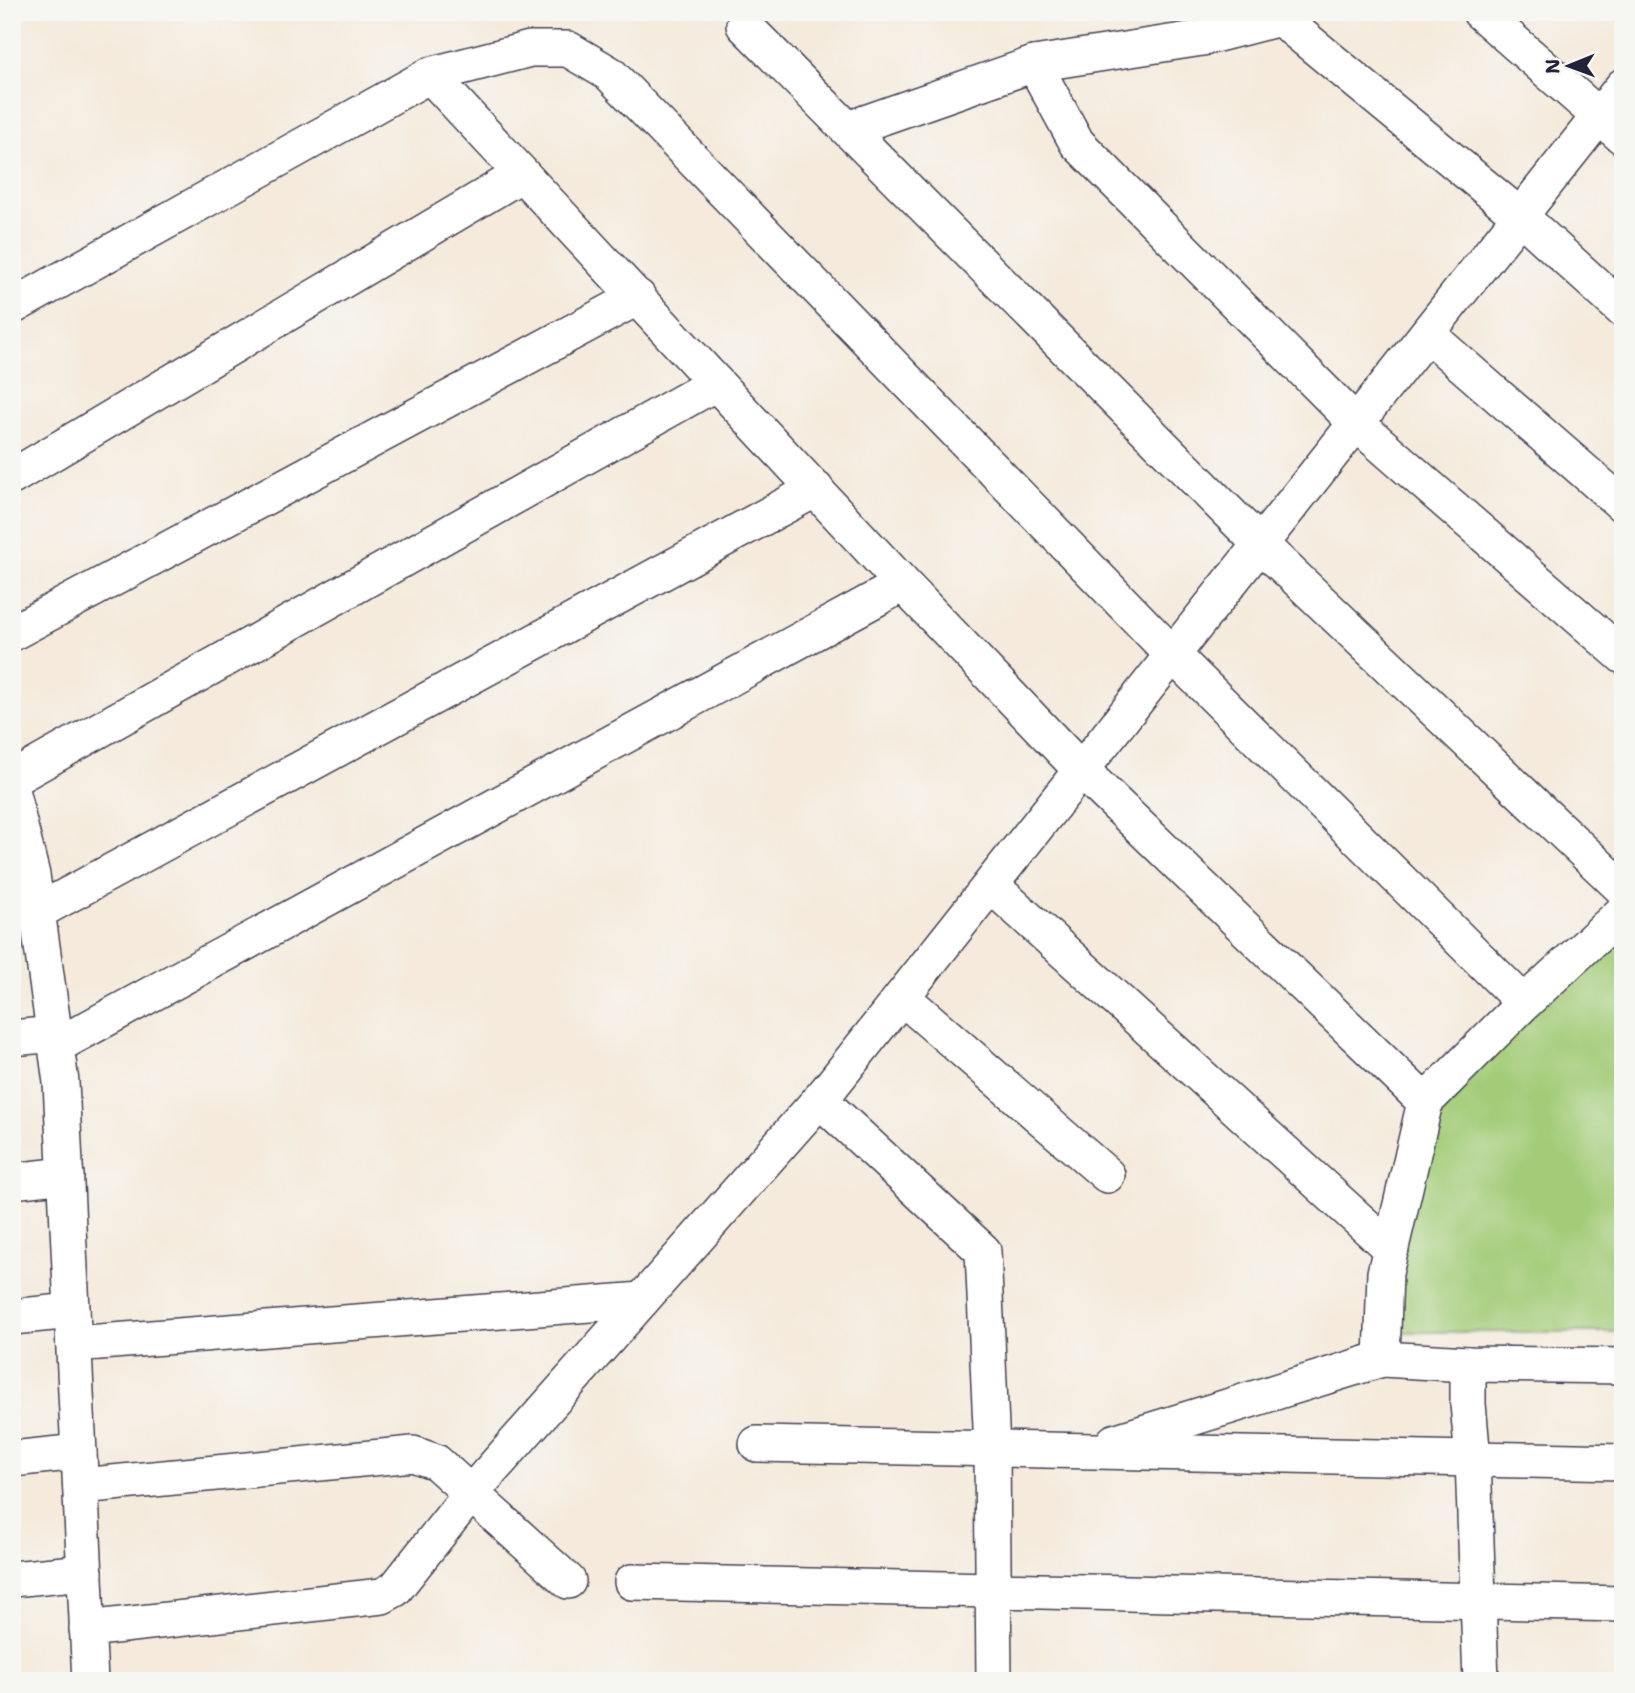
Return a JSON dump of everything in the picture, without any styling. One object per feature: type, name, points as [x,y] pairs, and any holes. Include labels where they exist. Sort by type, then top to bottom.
[{"type":"street","points":[[1178,12],[1202,38]]},
{"type":"street","points":[[1480,12],[1611,126]]},
{"type":"street","points":[[848,129],[1034,64],[1202,38],[1280,15],[1280,18],[1520,216],[1623,310]]},
{"type":"street","points":[[744,25],[1260,544],[1623,890]]},
{"type":"street","points":[[12,307],[430,75],[530,49],[568,49],[610,74],[1173,655],[1524,1003]]},
{"type":"street","points":[[1034,64],[1077,143],[1356,423],[1623,656]]},
{"type":"street","points":[[430,75],[1082,772],[1425,1102]]},
{"type":"street","points":[[994,1681],[992,1449],[983,1251],[820,1100],[1520,216],[1611,126],[1623,86]]},
{"type":"street","points":[[12,477],[522,174]]},
{"type":"street","points":[[12,633],[638,297]]},
{"type":"street","points":[[1427,334],[1623,505]]},
{"type":"street","points":[[12,779],[716,383]]},
{"type":"street","points":[[28,903],[816,489]]},
{"type":"street","points":[[12,1038],[55,1040],[904,583]]},
{"type":"street","points":[[12,794],[28,903],[61,1082],[90,1681]]},
{"type":"street","points":[[991,885],[1391,1249]]},
{"type":"street","points":[[1382,1359],[1385,1273],[1425,1102],[1524,1003],[1623,912]]},
{"type":"street","points":[[902,997],[1107,1175]]},
{"type":"street","points":[[87,1629],[382,1595],[395,1589],[471,1493],[829,1089]]},
{"type":"street","points":[[12,1181],[66,1175]]},
{"type":"street","points":[[12,1317],[73,1328],[642,1300]]},
{"type":"street","points":[[1085,1451],[1382,1359],[1468,1364],[1623,1366]]},
{"type":"street","points":[[1468,1364],[1481,1681]]},
{"type":"street","points":[[757,1444],[1623,1462]]},
{"type":"street","points":[[12,1458],[79,1452]]},
{"type":"street","points":[[80,1486],[413,1454],[436,1462],[568,1581]]},
{"type":"street","points":[[12,1579],[85,1572]]},
{"type":"street","points":[[632,1583],[1623,1604]]},
{"type":"green space","points":[[1623,921],[1623,1332],[1396,1332],[1396,1279],[1437,1104]]}]
